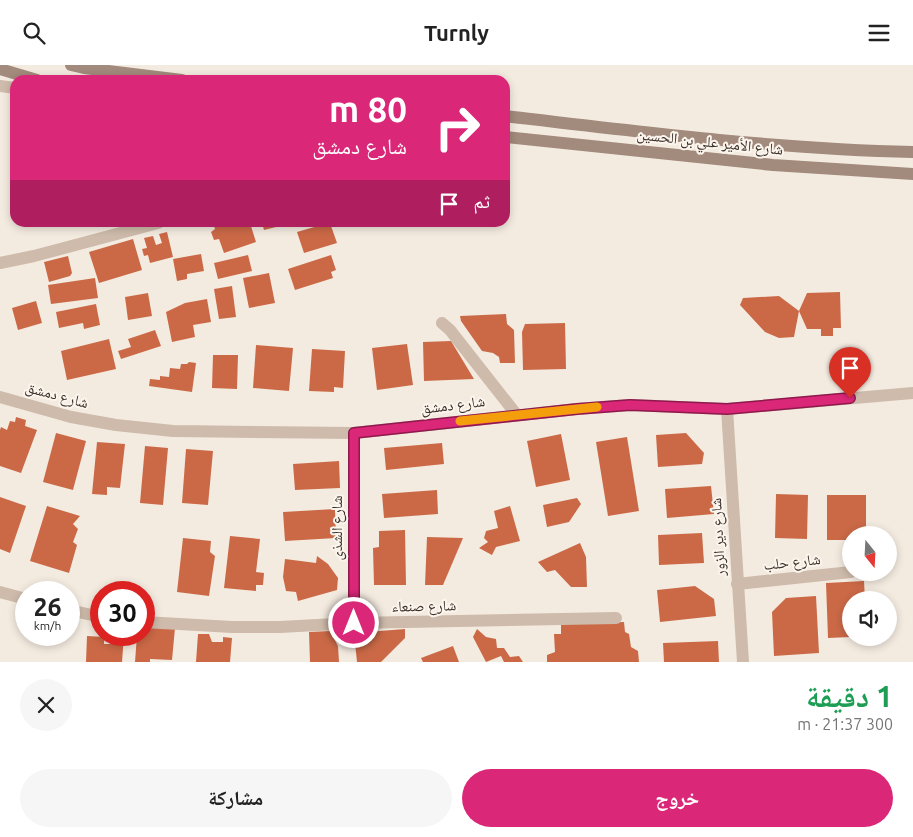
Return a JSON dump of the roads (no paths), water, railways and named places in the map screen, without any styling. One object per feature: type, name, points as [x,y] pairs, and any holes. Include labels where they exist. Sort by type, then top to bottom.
[{"type":"main road","points":[[71,65],[141,75]]},
{"type":"main road","points":[[0,69],[20,75]]},
{"type":"main road","name":"شارع الأمير علي بن الحسين","points":[[510,117],[762,143],[913,152]]},
{"type":"main road","name":"شارع الأمير علي بن الحسين","points":[[510,138],[773,165],[913,174]]},
{"type":"street","points":[[3,262],[142,227]]},
{"type":"street","points":[[442,323],[450,330],[516,414]]},
{"type":"street","name":"شارع دمشق","points":[[0,397],[71,417],[116,425],[173,431],[354,433],[516,414],[630,405],[727,409],[913,393]]},
{"type":"street","name":"شارع دير الزور","points":[[727,409],[743,662]]},
{"type":"street","name":"شارع الشذى","points":[[354,433],[354,623]]},
{"type":"street","name":"شارع حلب","points":[[737,584],[842,573]]},
{"type":"street","points":[[0,592],[15,596]]},
{"type":"street","name":"شارع صنعاء","points":[[155,623],[270,627],[354,623],[616,618]]}]
